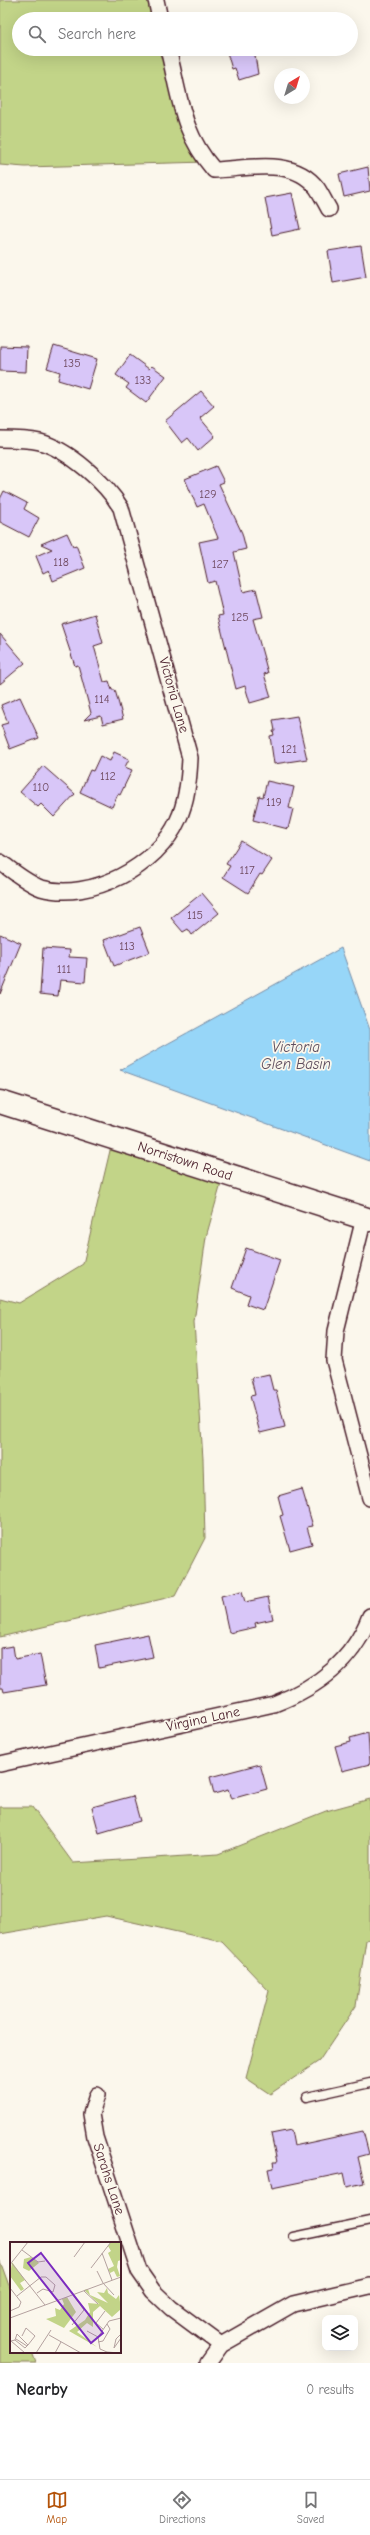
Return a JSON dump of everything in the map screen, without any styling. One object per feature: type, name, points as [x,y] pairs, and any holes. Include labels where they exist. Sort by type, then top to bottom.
[{"type":"main road","name":"Norristown Road","points":[[0,1102],[367,1219]]},
{"type":"street","points":[[156,0],[159,12]]},
{"type":"street","points":[[170,56],[187,130],[201,155],[214,170],[271,166],[293,169],[316,186],[329,209]]},
{"type":"street","name":"Victoria Lane","points":[[0,439],[21,439],[42,443],[60,452],[92,474],[114,496],[122,508],[190,758],[186,792],[178,820],[156,851],[132,870],[88,890],[56,890],[41,887],[0,862]]},
{"type":"street","points":[[367,1219],[336,1331],[334,1360],[370,1498]]},
{"type":"street","name":"Virgina Lane","points":[[0,1764],[274,1704],[295,1696],[316,1684],[343,1662],[360,1637],[370,1616]]},
{"type":"street","name":"Sarahs Lane","points":[[97,2095],[91,2114],[95,2137],[139,2271],[154,2291],[171,2308],[221,2344]]},
{"type":"street","points":[[208,2363],[221,2344],[293,2304],[370,2286]]},
{"type":"lane","points":[[307,2097],[370,2084]]},
{"type":"lane","points":[[294,2237],[370,2221]]},
{"type":"green space","points":[[0,0],[158,0],[162,12],[12,12],[12,56],[175,56],[207,162],[25,167],[0,165]]},
{"type":"green space","points":[[113,1138],[224,1173],[206,1237],[194,1322],[203,1459],[205,1538],[175,1596],[0,1637],[0,1298],[19,1303],[83,1264]]},
{"type":"green space","points":[[370,1799],[370,1939],[366,1940],[356,2006],[319,2061],[270,2094],[246,2078],[269,1991],[222,1942],[106,1916],[0,1934],[0,1807],[32,1807],[73,1863],[218,1854],[326,1811]]},
{"type":"green space","points":[[0,2261],[10,2288],[10,2353],[32,2353],[36,2363],[0,2363]]},
{"type":"water","name":"Victoria Glen Basin","points":[[341,948],[370,1030],[370,1161],[120,1070]]},
{"type":"building","points":[[228,56],[255,56],[258,74],[239,80],[235,68],[232,69]]},
{"type":"building","points":[[368,167],[370,191],[344,197],[339,174]]},
{"type":"building","points":[[292,193],[300,229],[272,235],[265,198]]},
{"type":"building","points":[[361,246],[366,277],[333,283],[328,251]]},
{"type":"building","points":[[0,346],[27,347],[26,372],[0,371]]},
{"type":"building","points":[[54,346],[97,359],[88,389],[58,380],[60,372],[47,368]]},
{"type":"building","points":[[130,355],[149,369],[152,366],[166,376],[146,403],[126,388],[129,384],[116,375]]},
{"type":"building","points":[[201,391],[214,406],[200,418],[215,436],[198,451],[188,438],[182,443],[165,421]]},
{"type":"building","points":[[216,466],[224,482],[219,484],[242,533],[246,549],[234,552],[243,592],[256,589],[263,617],[253,619],[268,673],[264,674],[271,697],[250,703],[245,686],[236,689],[218,616],[223,615],[215,581],[208,583],[199,542],[218,538],[204,504],[197,507],[185,479]]},
{"type":"building","points":[[4,491],[27,503],[24,509],[39,518],[29,537],[0,522],[0,499]]},
{"type":"building","points":[[67,533],[73,546],[76,545],[85,568],[53,581],[49,570],[43,573],[36,556],[52,549],[41,544]]},
{"type":"building","points":[[95,614],[103,643],[94,646],[104,682],[109,681],[112,690],[115,690],[123,719],[103,724],[101,716],[84,720],[91,713],[78,665],[75,666],[61,624]]},
{"type":"building","points":[[0,634],[25,663],[0,684]]},
{"type":"building","points":[[20,697],[39,738],[10,749],[1,725],[8,723],[1,705]]},
{"type":"building","points":[[297,716],[307,759],[274,764],[270,736],[274,735],[273,731],[275,731],[273,720]]},
{"type":"building","points":[[114,752],[129,759],[125,767],[132,770],[120,795],[118,794],[112,807],[80,792],[90,770],[93,771],[100,756],[110,761]]},
{"type":"building","points":[[43,766],[75,794],[54,817],[41,804],[38,807],[20,792]]},
{"type":"building","points":[[267,781],[294,787],[289,808],[293,809],[288,829],[253,820],[259,796],[263,797]]},
{"type":"building","points":[[241,841],[272,860],[262,875],[260,874],[248,893],[223,877],[230,866],[226,864]]},
{"type":"building","points":[[202,893],[219,913],[192,935],[188,929],[183,932],[171,918]]},
{"type":"building","points":[[140,927],[150,952],[114,966],[104,940]]},
{"type":"building","points":[[0,934],[21,943],[0,994]]},
{"type":"building","points":[[43,948],[70,950],[69,957],[87,958],[85,982],[60,980],[58,996],[40,994]]},
{"type":"building","points":[[246,1248],[280,1260],[263,1310],[246,1304],[249,1295],[232,1288]]},
{"type":"building","points":[[269,1374],[273,1390],[276,1390],[285,1427],[260,1433],[250,1396],[255,1395],[251,1378]]},
{"type":"building","points":[[302,1489],[313,1526],[307,1527],[312,1544],[290,1550],[280,1516],[283,1515],[278,1496]]},
{"type":"building","points":[[242,1591],[245,1602],[268,1597],[273,1619],[255,1623],[256,1627],[229,1633],[221,1596]]},
{"type":"building","points":[[148,1634],[153,1657],[99,1668],[95,1645]]},
{"type":"building","points":[[13,1646],[15,1659],[40,1654],[46,1685],[4,1692],[3,1688],[0,1688],[0,1648]]},
{"type":"building","points":[[368,1733],[370,1764],[342,1771],[335,1746],[351,1742],[350,1738]]},
{"type":"building","points":[[260,1764],[267,1789],[231,1799],[228,1790],[214,1794],[210,1777]]},
{"type":"building","points":[[133,1796],[140,1821],[99,1833],[92,1807]]},
{"type":"building","points":[[291,2130],[294,2146],[363,2131],[369,2154],[358,2157],[364,2183],[347,2187],[344,2173],[272,2188],[268,2169],[274,2168],[273,2162],[277,2162],[271,2134]]}]
